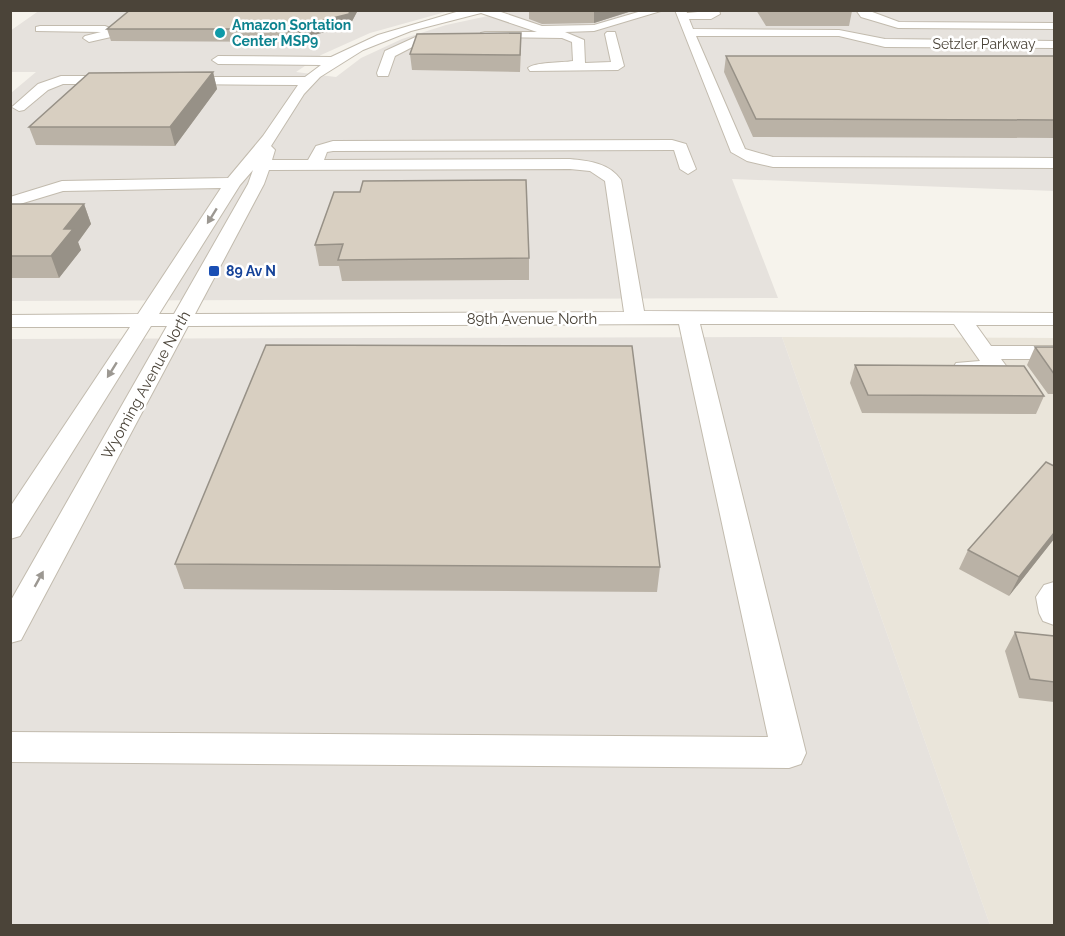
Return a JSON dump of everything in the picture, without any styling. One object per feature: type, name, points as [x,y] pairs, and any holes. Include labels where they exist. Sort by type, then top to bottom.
[{"type":"street","points":[[481,10],[533,28],[569,30],[594,28],[659,10]]},
{"type":"street","name":"Wyoming Avenue North","points":[[10,530],[233,183],[272,135],[299,91],[335,61],[357,49],[401,31],[481,10]]},
{"type":"street","points":[[713,10],[715,14],[711,15],[681,13],[689,32],[710,66],[739,152],[753,158],[806,163],[1054,163]]},
{"type":"street","points":[[861,10],[866,15],[898,25],[1054,26]]},
{"type":"street","points":[[885,10],[913,44],[929,58]]},
{"type":"street","points":[[498,16],[522,12]]},
{"type":"street","points":[[1032,17],[1054,17]]},
{"type":"street","points":[[40,29],[105,29],[112,31],[107,35],[89,38]]},
{"type":"street","points":[[383,73],[389,54],[430,36],[401,31]]},
{"type":"street","name":"Setzler Parkway","points":[[689,32],[839,33],[874,42],[913,44],[1054,44]]},
{"type":"street","points":[[534,68],[618,66],[611,34]]},
{"type":"street","points":[[474,35],[574,37],[578,40],[579,63],[570,67]]},
{"type":"street","points":[[226,50],[218,60],[335,61]]},
{"type":"street","points":[[19,107],[42,87],[61,80],[133,80]]},
{"type":"street","points":[[169,80],[309,81]]},
{"type":"street","name":"Wyoming Avenue North","points":[[10,631],[256,184],[272,135]]},
{"type":"street","points":[[314,165],[321,149],[333,146],[672,145],[681,147],[688,169]]},
{"type":"street","points":[[262,165],[570,164],[600,169],[609,174],[613,180],[635,318]]},
{"type":"street","points":[[10,202],[23,200],[41,191],[62,186],[233,183]]},
{"type":"street","name":"89th Avenue North","points":[[10,321],[635,318],[1054,319]]},
{"type":"street","points":[[10,747],[789,753],[688,318]]},
{"type":"street","points":[[938,368],[996,367],[960,318]]},
{"type":"street","points":[[985,352],[1054,353]]},
{"type":"street","points":[[1054,593],[1051,597],[1054,613]]},
{"type":"shaded area","points":[[40,10],[449,11],[370,33],[321,55],[296,72],[336,77],[361,58],[402,39],[446,25],[511,11],[1054,11],[1054,191],[732,179],[778,298],[11,301],[11,93],[36,72],[11,72],[10,31]]},
{"type":"shaded area","points":[[782,337],[1054,338],[1054,925],[990,925]]},
{"type":"shaded area","points":[[782,337],[990,925],[11,925],[10,339]]},
{"type":"building","points":[[130,10],[350,10],[349,14],[288,29],[107,29]]},
{"type":"building","points":[[852,10],[852,11],[768,11]]},
{"type":"building","points":[[521,33],[520,55],[410,54],[417,34]]},
{"type":"building","points":[[726,56],[1054,56],[1054,120],[756,119]]},
{"type":"building","points":[[213,72],[170,127],[29,127],[89,73]]},
{"type":"building","points":[[526,180],[529,258],[338,260],[343,244],[315,245],[334,192],[360,192],[363,181]]},
{"type":"building","points":[[10,204],[84,204],[64,229],[73,229],[51,256],[10,256]]},
{"type":"building","points":[[266,345],[632,346],[660,567],[175,564]]},
{"type":"building","points":[[1035,347],[1054,347],[1054,374]]},
{"type":"building","points":[[855,365],[1024,366],[1044,396],[868,395]]},
{"type":"building","points":[[1046,462],[1054,466],[1054,533],[1019,577],[968,550]]},
{"type":"building","points":[[1015,632],[1054,636],[1054,682],[1030,679]]},
{"type":"place","name":"Amazon Sortation Center MSP9","points":[[220,33]]},
{"type":"place","name":"89 Av N","points":[[214,271]]}]
